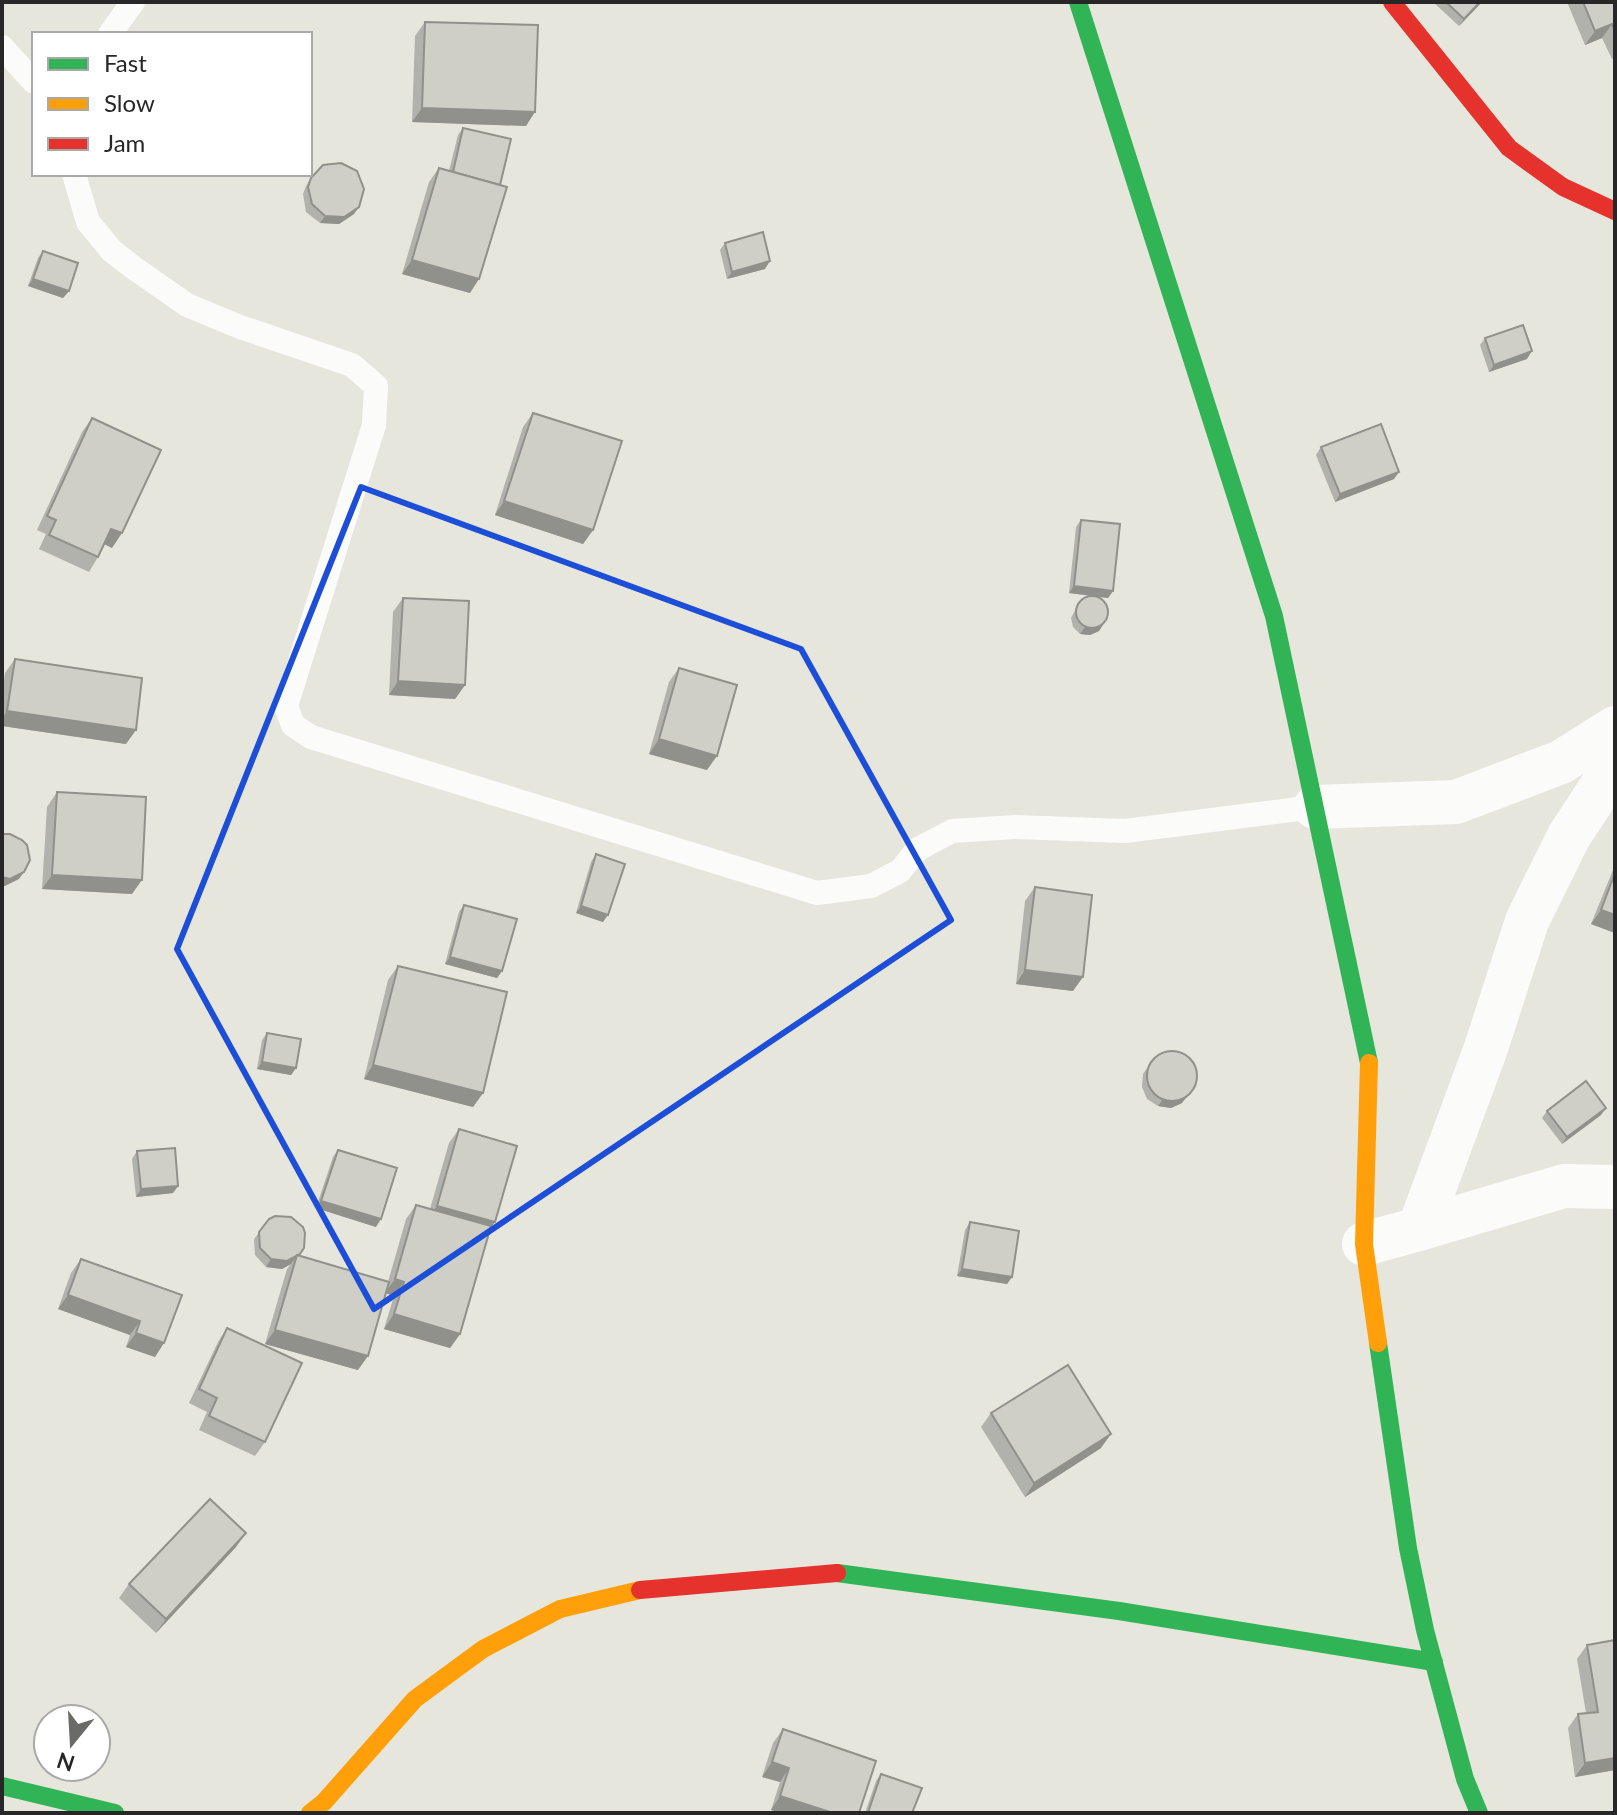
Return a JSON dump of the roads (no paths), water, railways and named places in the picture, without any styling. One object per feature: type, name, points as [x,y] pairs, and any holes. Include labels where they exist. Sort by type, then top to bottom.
[{"type":"street","points":[[1078,2],[1274,616],[1369,1062],[1364,1244],[1408,1548],[1465,1779],[1479,1813]]},
{"type":"street","points":[[1392,2],[1509,148],[1563,187],[1615,211]]},
{"type":"street","points":[[1315,807],[1456,802],[1561,762],[1615,728]]},
{"type":"street","points":[[1419,1229],[1486,1048],[1527,921],[1569,836],[1615,766]]},
{"type":"street","points":[[1364,1244],[1564,1186],[1615,1187]]},
{"type":"street","points":[[310,1813],[324,1802],[415,1699],[483,1649],[560,1609],[627,1591],[839,1573],[1119,1611],[1434,1662]]},
{"type":"street","points":[[2,1786],[115,1813]]},
{"type":"lane","points":[[111,32],[133,2]]},
{"type":"lane","points":[[2,47],[32,80]]},
{"type":"lane","points":[[75,176],[88,222],[112,251],[187,305],[240,327],[352,365],[376,386],[374,425],[286,706],[293,725],[311,737],[817,893],[871,886],[900,871],[918,849],[952,831],[1015,827],[1125,831],[1315,807]]}]
